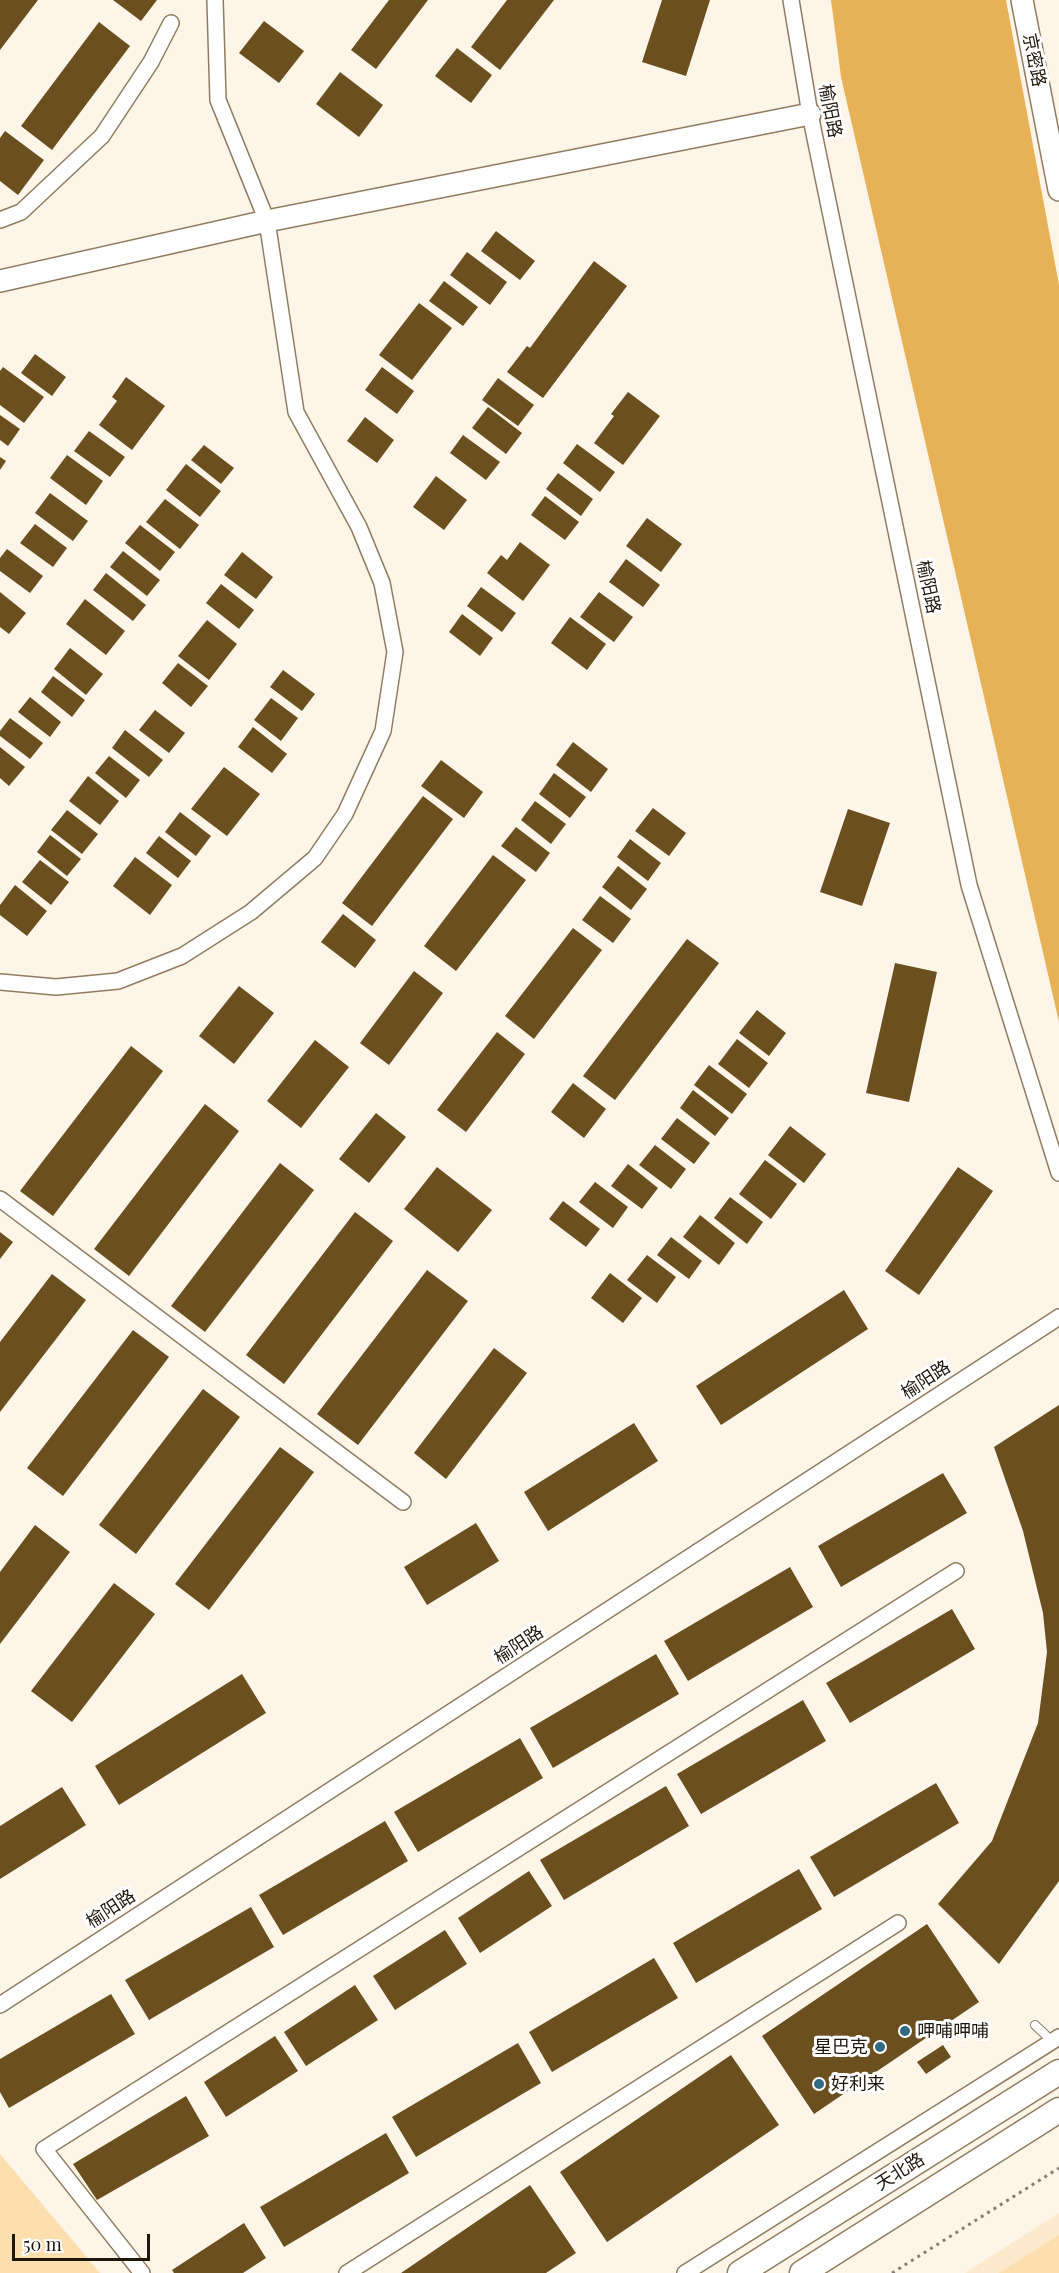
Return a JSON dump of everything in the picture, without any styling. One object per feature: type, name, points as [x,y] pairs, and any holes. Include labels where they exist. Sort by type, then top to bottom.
[{"type":"main road","name":"天北路","points":[[740,2273],[1059,2072]]},
{"type":"main road","name":"天北路","points":[[802,2273],[1059,2110]]},
{"type":"street","points":[[0,982],[56,987],[118,981],[182,956],[252,912],[315,858],[345,814],[383,731],[395,652],[382,583],[359,527],[296,412],[267,221],[218,100],[215,0]]},
{"type":"street","name":"榆阳路","points":[[791,0],[810,114],[969,885],[1059,1173]]},
{"type":"street","name":"京密路","points":[[1022,0],[1059,190]]},
{"type":"street","points":[[0,220],[21,212],[102,136],[151,62],[171,23]]},
{"type":"street","points":[[0,281],[267,221],[810,114]]},
{"type":"street","points":[[0,1199],[403,1502]]},
{"type":"street","name":"榆阳路","points":[[0,2005],[1059,1317]]},
{"type":"street","points":[[142,2273],[44,2149],[956,1570]]},
{"type":"street","points":[[347,2273],[898,1923]]},
{"type":"street","points":[[685,2273],[1056,2039]]},
{"type":"lane","points":[[1035,2025],[1056,2039]]},
{"type":"path","points":[[892,2273],[1059,2168]]},
{"type":"shaded area","points":[[831,0],[1006,0],[1059,285],[1059,1022],[841,77]]},
{"type":"shaded area","points":[[0,2154],[100,2273],[0,2273]]},
{"type":"shaded area","points":[[1059,2213],[1059,2273],[965,2273]]},
{"type":"shaded area","points":[[1059,2235],[1059,2273],[999,2273]]},
{"type":"building","points":[[0,0],[38,0],[0,50]]},
{"type":"building","points":[[113,0],[157,0],[141,21]]},
{"type":"building","points":[[389,0],[428,0],[376,69],[351,50]]},
{"type":"building","points":[[507,0],[554,0],[500,70],[471,47]]},
{"type":"building","points":[[662,0],[710,0],[686,76],[642,62]]},
{"type":"building","points":[[264,21],[304,51],[279,83],[239,53]]},
{"type":"building","points":[[99,22],[130,46],[52,150],[21,126]]},
{"type":"building","points":[[457,48],[492,75],[471,103],[435,76]]},
{"type":"building","points":[[340,72],[383,105],[359,137],[316,104]]},
{"type":"building","points":[[5,131],[44,160],[18,195],[0,181],[0,138]]},
{"type":"building","points":[[496,231],[535,261],[520,280],[481,251]]},
{"type":"building","points":[[467,252],[507,282],[490,305],[450,275]]},
{"type":"building","points":[[594,261],[627,286],[543,398],[507,372],[527,346],[530,348]]},
{"type":"building","points":[[444,281],[478,307],[463,326],[429,301]]},
{"type":"building","points":[[419,303],[452,328],[412,380],[379,355]]},
{"type":"building","points":[[35,354],[66,377],[52,396],[21,373]]},
{"type":"building","points":[[3,367],[44,397],[24,423],[0,405],[0,371]]},
{"type":"building","points":[[382,367],[414,391],[397,414],[365,390]]},
{"type":"building","points":[[126,377],[165,406],[132,450],[99,425],[117,401],[112,397]]},
{"type":"building","points":[[498,378],[534,405],[518,426],[482,400]]},
{"type":"building","points":[[628,392],[660,416],[623,465],[594,443],[614,416],[611,414]]},
{"type":"building","points":[[488,407],[522,433],[506,454],[472,428]]},
{"type":"building","points":[[0,415],[20,429],[8,446],[0,440]]},
{"type":"building","points":[[365,417],[394,440],[377,463],[347,441]]},
{"type":"building","points":[[89,431],[125,457],[110,477],[74,451]]},
{"type":"building","points":[[463,435],[500,462],[486,480],[450,453]]},
{"type":"building","points":[[577,444],[615,472],[600,492],[563,463]]},
{"type":"building","points":[[204,445],[234,468],[221,484],[191,460]]},
{"type":"building","points":[[67,455],[103,481],[86,505],[50,478]]},
{"type":"building","points":[[0,457],[6,461],[0,470]]},
{"type":"building","points":[[186,464],[221,491],[200,517],[166,490]]},
{"type":"building","points":[[558,473],[593,499],[581,516],[546,489]]},
{"type":"building","points":[[436,476],[467,500],[444,530],[413,507]]},
{"type":"building","points":[[50,493],[88,521],[73,541],[35,513]]},
{"type":"building","points":[[545,496],[579,522],[565,540],[531,515]]},
{"type":"building","points":[[165,499],[199,525],[180,549],[146,522]]},
{"type":"building","points":[[647,518],[682,544],[661,572],[626,546]]},
{"type":"building","points":[[35,524],[67,548],[53,567],[20,543]]},
{"type":"building","points":[[140,525],[175,552],[160,571],[125,543]]},
{"type":"building","points":[[520,542],[550,565],[523,601],[487,573],[501,555],[507,560]]},
{"type":"building","points":[[7,549],[43,576],[30,593],[0,571],[0,558]]},
{"type":"building","points":[[123,551],[160,580],[147,596],[110,567]]},
{"type":"building","points":[[242,552],[273,577],[256,599],[224,575]]},
{"type":"building","points":[[626,559],[660,585],[643,607],[609,582]]},
{"type":"building","points":[[106,573],[146,605],[133,621],[93,590]]},
{"type":"building","points":[[221,584],[254,610],[239,629],[206,603]]},
{"type":"building","points":[[481,587],[516,613],[502,632],[467,606]]},
{"type":"building","points":[[0,592],[26,613],[9,634],[0,627]]},
{"type":"building","points":[[599,592],[633,617],[614,642],[580,617]]},
{"type":"building","points":[[85,599],[125,631],[106,655],[66,624]]},
{"type":"building","points":[[462,614],[493,638],[480,656],[449,632]]},
{"type":"building","points":[[570,617],[606,644],[587,670],[551,643]]},
{"type":"building","points":[[207,620],[237,644],[209,680],[178,656]]},
{"type":"building","points":[[70,648],[103,674],[86,695],[54,669]]},
{"type":"building","points":[[178,663],[208,686],[191,707],[162,683]]},
{"type":"building","points":[[283,670],[315,694],[302,711],[270,687]]},
{"type":"building","points":[[53,676],[85,700],[72,717],[41,692]]},
{"type":"building","points":[[30,697],[61,722],[50,737],[18,712]]},
{"type":"building","points":[[271,698],[298,718],[281,741],[254,720]]},
{"type":"building","points":[[155,710],[185,733],[169,753],[139,730]]},
{"type":"building","points":[[10,718],[43,743],[30,759],[0,736],[0,731]]},
{"type":"building","points":[[253,727],[287,754],[272,773],[238,747]]},
{"type":"building","points":[[125,730],[163,760],[149,777],[112,748]]},
{"type":"building","points":[[573,742],[608,769],[591,792],[556,765]]},
{"type":"building","points":[[0,747],[25,767],[9,786],[0,778]]},
{"type":"building","points":[[109,756],[140,780],[126,798],[95,773]]},
{"type":"building","points":[[441,760],[483,792],[464,818],[421,786]]},
{"type":"building","points":[[224,767],[260,794],[227,836],[191,809]]},
{"type":"building","points":[[554,773],[586,797],[570,818],[539,794]]},
{"type":"building","points":[[88,776],[119,801],[100,825],[69,801]]},
{"type":"building","points":[[423,796],[453,819],[372,926],[342,903]]},
{"type":"building","points":[[535,801],[566,824],[551,844],[521,820]]},
{"type":"building","points":[[653,808],[686,833],[669,856],[635,831]]},
{"type":"building","points":[[848,809],[890,823],[862,906],[820,892]]},
{"type":"building","points":[[67,810],[98,834],[82,854],[51,830]]},
{"type":"building","points":[[180,812],[211,836],[196,856],[165,832]]},
{"type":"building","points":[[516,827],[550,853],[536,872],[501,846]]},
{"type":"building","points":[[50,835],[81,859],[67,876],[37,852]]},
{"type":"building","points":[[159,836],[191,861],[178,878],[146,853]]},
{"type":"building","points":[[630,839],[661,863],[648,881],[617,857]]},
{"type":"building","points":[[493,855],[526,880],[456,971],[424,946]]},
{"type":"building","points":[[135,857],[172,885],[150,915],[113,886]]},
{"type":"building","points":[[40,860],[69,882],[51,905],[22,882]]},
{"type":"building","points":[[618,866],[647,889],[631,910],[602,887]]},
{"type":"building","points":[[15,885],[47,911],[27,936],[0,915],[0,905]]},
{"type":"building","points":[[600,896],[631,919],[613,943],[582,920]]},
{"type":"building","points":[[343,914],[376,940],[355,968],[321,942]]},
{"type":"building","points":[[573,928],[602,950],[534,1039],[505,1016]]},
{"type":"building","points":[[687,939],[719,963],[615,1100],[583,1076]]},
{"type":"building","points":[[895,963],[937,972],[909,1102],[866,1093]]},
{"type":"building","points":[[414,971],[443,993],[389,1065],[360,1043]]},
{"type":"building","points":[[239,986],[274,1013],[234,1064],[199,1036]]},
{"type":"building","points":[[757,1010],[786,1033],[769,1056],[739,1033]]},
{"type":"building","points":[[497,1032],[525,1054],[466,1132],[437,1110]]},
{"type":"building","points":[[737,1039],[768,1063],[749,1088],[718,1064]]},
{"type":"building","points":[[315,1040],[349,1067],[301,1128],[267,1101]]},
{"type":"building","points":[[131,1046],[163,1071],[53,1216],[20,1191]]},
{"type":"building","points":[[709,1065],[747,1094],[732,1114],[694,1085]]},
{"type":"building","points":[[573,1083],[606,1109],[584,1138],[551,1112]]},
{"type":"building","points":[[693,1090],[729,1118],[715,1136],[680,1108]]},
{"type":"building","points":[[205,1104],[239,1131],[129,1276],[94,1249]]},
{"type":"building","points":[[376,1113],[406,1137],[369,1183],[339,1159]]},
{"type":"building","points":[[677,1118],[710,1143],[694,1164],[661,1139]]},
{"type":"building","points":[[790,1126],[826,1154],[804,1183],[768,1155]]},
{"type":"building","points":[[655,1145],[686,1169],[671,1189],[639,1165]]},
{"type":"building","points":[[765,1160],[797,1184],[771,1219],[739,1194]]},
{"type":"building","points":[[280,1163],[314,1190],[205,1332],[171,1306]]},
{"type":"building","points":[[628,1164],[658,1188],[642,1209],[611,1186]]},
{"type":"building","points":[[437,1167],[492,1210],[458,1252],[404,1209]]},
{"type":"building","points":[[958,1167],[993,1191],[919,1295],[885,1271]]},
{"type":"building","points":[[595,1182],[628,1207],[613,1228],[579,1202]]},
{"type":"building","points":[[730,1197],[763,1222],[747,1244],[714,1218]]},
{"type":"building","points":[[563,1201],[600,1229],[586,1247],[549,1219]]},
{"type":"building","points":[[355,1212],[393,1241],[284,1384],[246,1355]]},
{"type":"building","points":[[700,1215],[735,1243],[719,1265],[683,1237]]},
{"type":"building","points":[[0,1232],[13,1242],[0,1259]]},
{"type":"building","points":[[671,1237],[702,1261],[689,1279],[657,1255]]},
{"type":"building","points":[[647,1255],[676,1277],[657,1303],[627,1280]]},
{"type":"building","points":[[427,1270],[468,1301],[358,1445],[317,1414]]},
{"type":"building","points":[[610,1273],[642,1298],[623,1323],[591,1298]]},
{"type":"building","points":[[52,1274],[86,1300],[0,1412],[0,1342]]},
{"type":"building","points":[[844,1290],[868,1329],[721,1425],[696,1386]]},
{"type":"building","points":[[133,1330],[169,1357],[63,1496],[27,1468]]},
{"type":"building","points":[[494,1348],[527,1373],[446,1479],[414,1453]]},
{"type":"building","points":[[203,1389],[240,1417],[136,1554],[99,1525]]},
{"type":"building","points":[[1059,1405],[1059,1881],[999,1964],[938,1904],[992,1841],[1038,1723],[1047,1652],[1043,1613],[1023,1531],[994,1447]]},
{"type":"building","points":[[634,1423],[658,1461],[548,1531],[524,1492]]},
{"type":"building","points":[[280,1447],[314,1472],[209,1610],[175,1584]]},
{"type":"building","points":[[943,1473],[967,1513],[841,1587],[818,1546]]},
{"type":"building","points":[[476,1523],[499,1561],[427,1605],[404,1567]]},
{"type":"building","points":[[35,1525],[70,1552],[0,1644],[0,1572]]},
{"type":"building","points":[[790,1567],[813,1607],[688,1681],[664,1641]]},
{"type":"building","points":[[114,1583],[155,1614],[72,1722],[31,1691]]},
{"type":"building","points":[[952,1609],[975,1649],[850,1723],[826,1683]]},
{"type":"building","points":[[656,1654],[679,1694],[553,1768],[530,1728]]},
{"type":"building","points":[[242,1674],[266,1713],[119,1805],[95,1766]]},
{"type":"building","points":[[803,1700],[826,1741],[701,1814],[677,1774]]},
{"type":"building","points":[[520,1738],[543,1778],[418,1852],[394,1812]]},
{"type":"building","points":[[936,1783],[959,1823],[834,1897],[810,1857]]},
{"type":"building","points":[[666,1786],[689,1826],[564,1900],[540,1860]]},
{"type":"building","points":[[62,1787],[86,1825],[0,1879],[0,1826]]},
{"type":"building","points":[[385,1821],[408,1861],[283,1935],[259,1895]]},
{"type":"building","points":[[799,1869],[822,1909],[696,1983],[673,1943]]},
{"type":"building","points":[[529,1871],[552,1906],[480,1953],[458,1918]]},
{"type":"building","points":[[251,1907],[274,1947],[149,2020],[125,1980]]},
{"type":"building","points":[[927,1924],[979,2002],[814,2114],[762,2036]]},
{"type":"building","points":[[445,1930],[467,1964],[395,2010],[373,1976]]},
{"type":"building","points":[[654,1958],[678,1998],[552,2072],[529,2032]]},
{"type":"building","points":[[355,1985],[378,2020],[306,2066],[284,2032]]},
{"type":"building","points":[[111,1994],[135,2034],[9,2108],[0,2092],[0,2059]]},
{"type":"building","points":[[275,2036],[298,2071],[226,2117],[204,2082]]},
{"type":"building","points":[[518,2043],[541,2083],[416,2157],[392,2117]]},
{"type":"building","points":[[943,2045],[951,2057],[926,2074],[917,2062]]},
{"type":"building","points":[[731,2055],[779,2125],[607,2242],[560,2172]]},
{"type":"building","points":[[186,2096],[209,2136],[97,2200],[73,2164]]},
{"type":"building","points":[[386,2133],[409,2173],[284,2247],[260,2207]]},
{"type":"building","points":[[530,2185],[576,2253],[546,2273],[401,2273]]},
{"type":"building","points":[[244,2223],[266,2258],[243,2273],[174,2273],[172,2270]]},
{"type":"place","name":"呷哺呷哺","points":[[905,2031]]},
{"type":"place","name":"星巴克","points":[[880,2047]]},
{"type":"place","name":"好利来","points":[[819,2084]]}]
